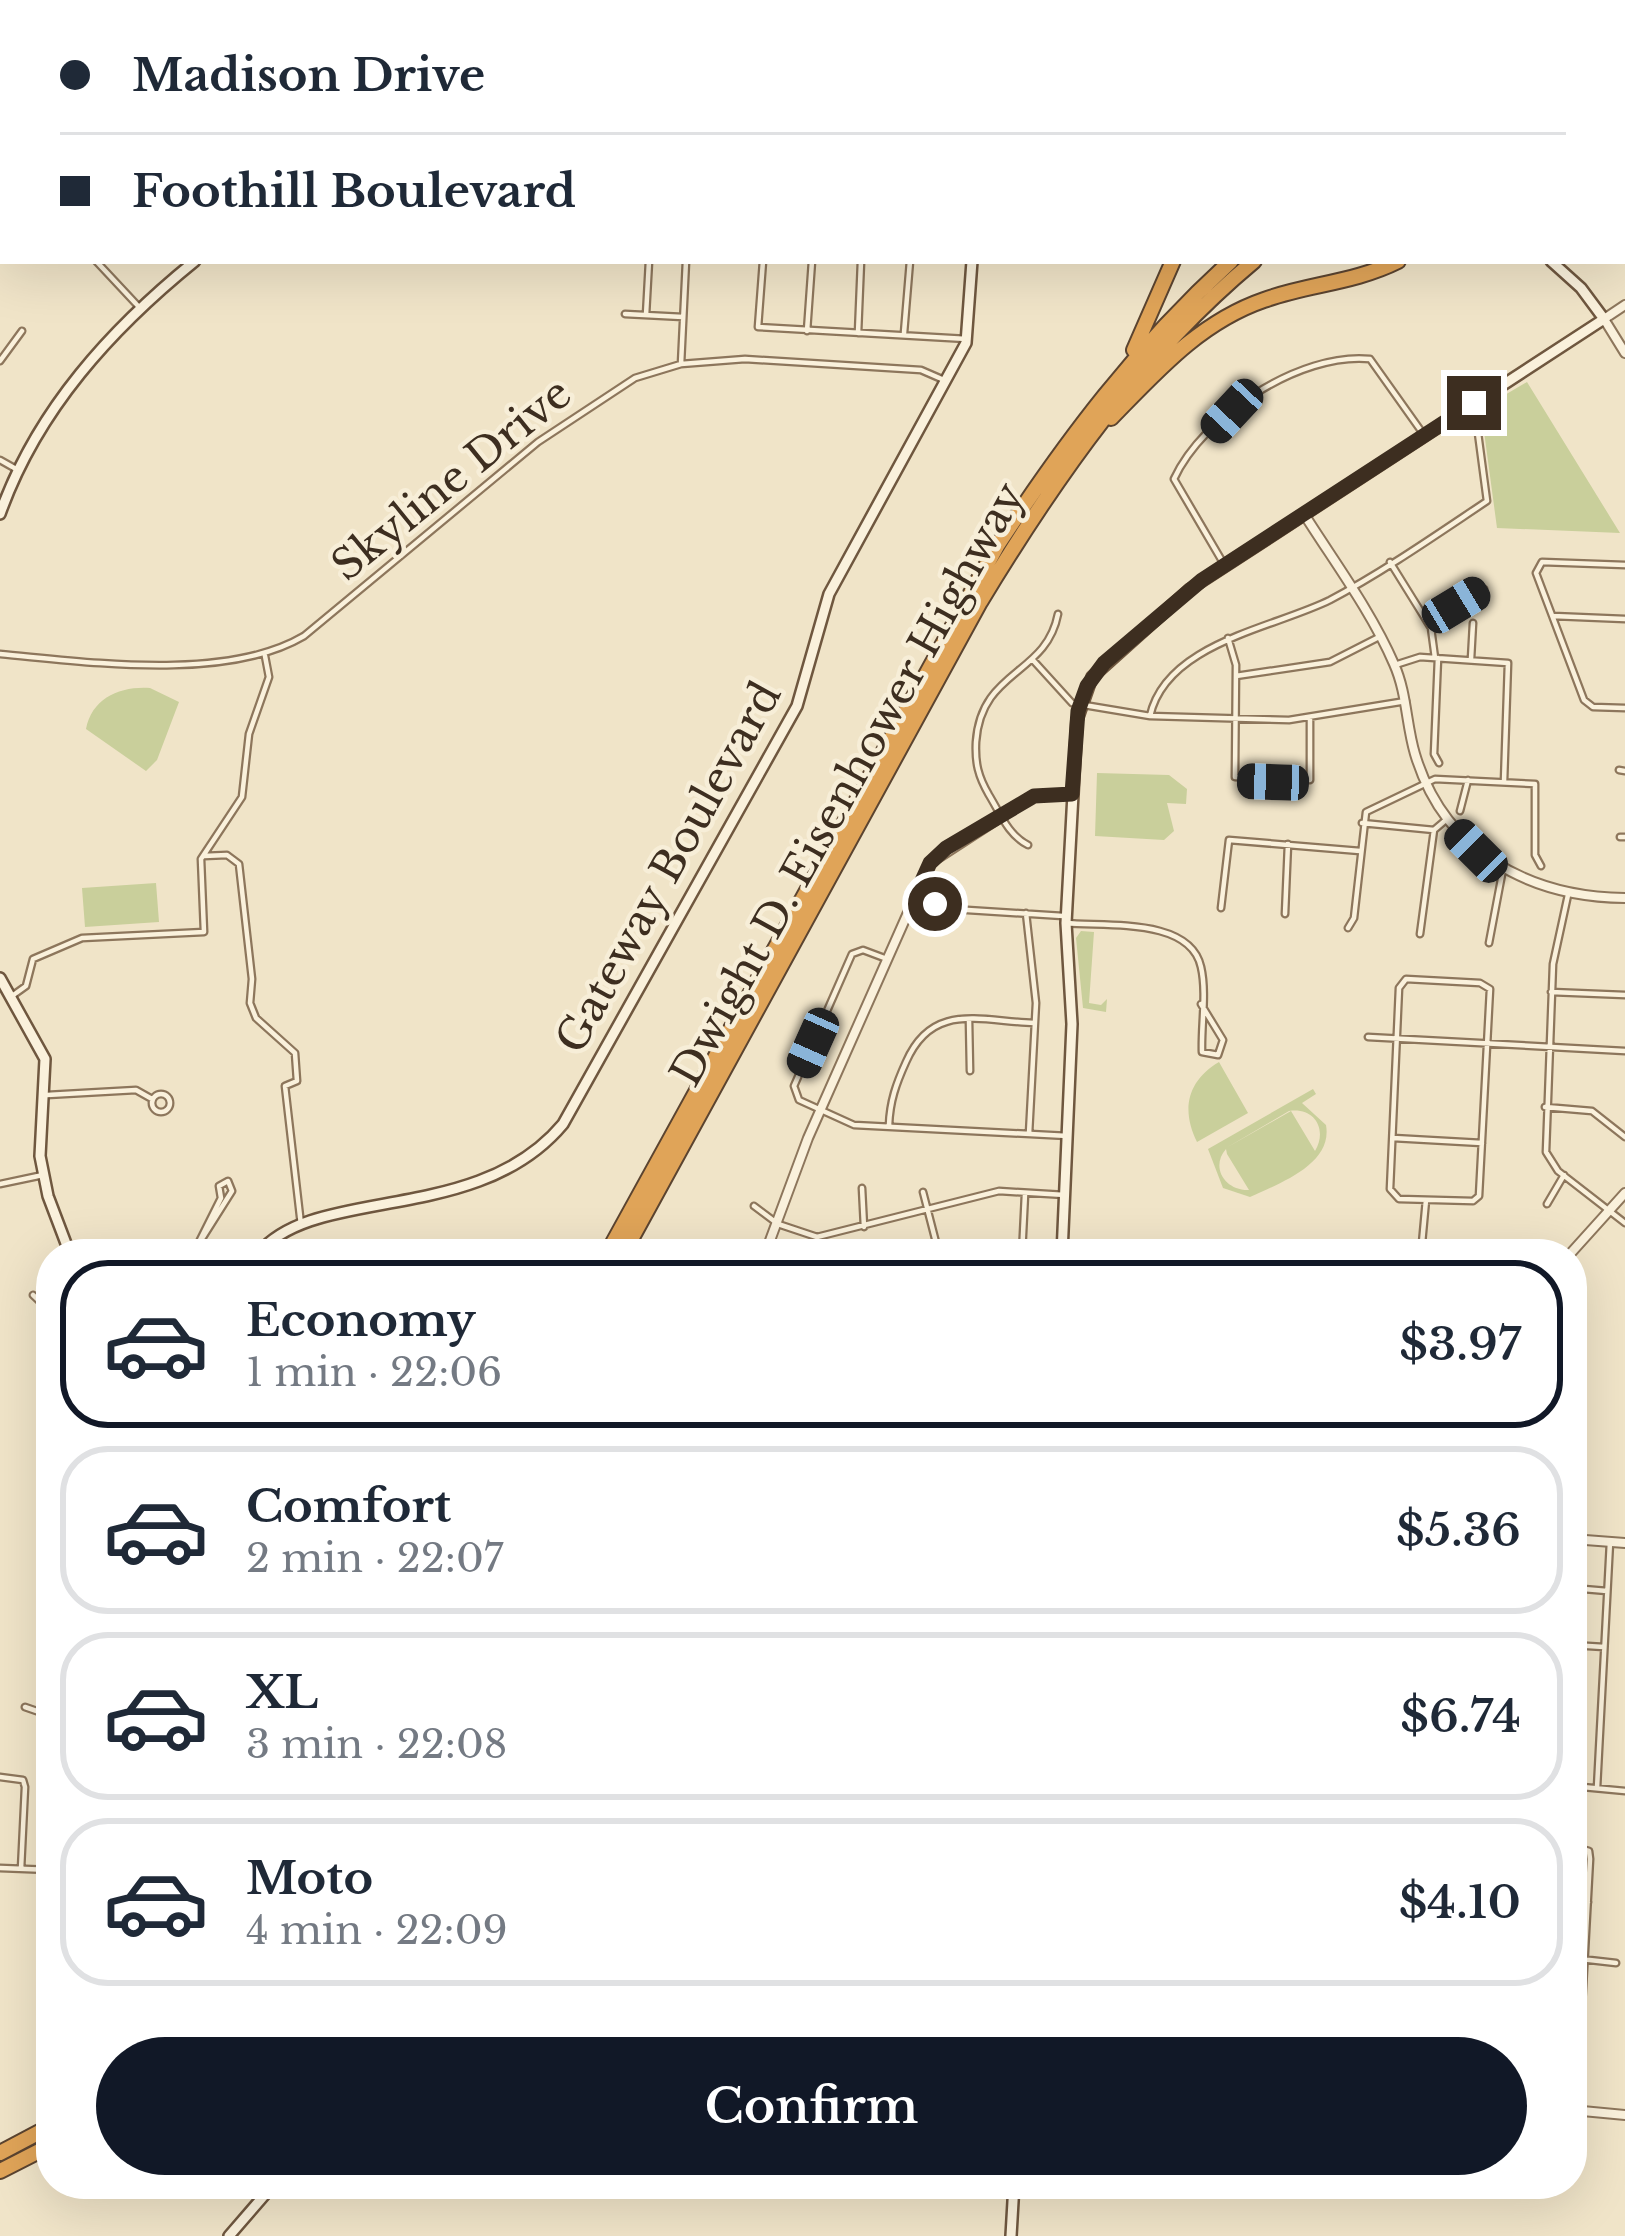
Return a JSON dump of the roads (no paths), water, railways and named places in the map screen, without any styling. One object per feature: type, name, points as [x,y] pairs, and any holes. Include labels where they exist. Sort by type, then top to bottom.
[{"type":"highway","points":[[1129,361],[1172,264]]},
{"type":"highway","name":"Dwight D. Eisenhower Highway","points":[[613,1239],[997,546],[1129,361],[1228,264]]},
{"type":"highway","name":"Dwight D. Eisenhower Highway","points":[[631,1239],[980,602],[1073,456],[1133,379],[1251,264]]},
{"type":"highway","points":[[1073,456],[1172,356],[1216,322],[1267,298],[1359,278],[1391,264]]},
{"type":"highway","points":[[0,2152],[36,2134]]},
{"type":"highway","points":[[0,2171],[36,2153]]},
{"type":"main road","points":[[0,514],[62,394],[139,307],[191,264]]},
{"type":"main road","name":"Gateway Boulevard","points":[[274,1239],[301,1226],[491,1181],[524,1162],[563,1124],[797,706],[829,594],[967,339],[972,264]]},
{"type":"main road","points":[[1063,1239],[1072,1024],[1066,920],[1080,705],[1104,663],[1225,566],[1604,319],[1581,288],[1554,264]]},
{"type":"main road","points":[[0,978],[42,1047],[47,1095],[40,1136],[43,1175],[65,1239]]},
{"type":"main road","points":[[229,2236],[261,2199]]},
{"type":"main road","points":[[1011,2236],[1013,2199]]},
{"type":"street","points":[[99,264],[139,307]]},
{"type":"street","points":[[646,315],[649,264]]},
{"type":"street","points":[[681,364],[686,264]]},
{"type":"street","points":[[763,264],[758,327],[967,339]]},
{"type":"street","points":[[808,331],[812,264]]},
{"type":"street","points":[[858,334],[861,264]]},
{"type":"street","points":[[904,336],[910,264]]},
{"type":"street","points":[[1625,305],[1604,319],[1625,353]]},
{"type":"street","points":[[625,314],[683,316]]},
{"type":"street","points":[[0,361],[22,332]]},
{"type":"street","points":[[1225,566],[1174,479],[1254,392],[1299,371],[1370,359],[1424,435]]},
{"type":"street","name":"Skyline Drive","points":[[0,654],[162,662],[240,662],[265,656],[304,636],[594,401],[635,378],[681,364],[782,360],[921,370],[946,381]]},
{"type":"street","points":[[1150,716],[1165,686],[1228,638],[1322,603],[1487,501],[1474,403]]},
{"type":"street","points":[[0,460],[19,470]]},
{"type":"street","points":[[1304,514],[1395,665],[1426,784],[1447,819],[1476,851],[1503,869],[1568,895],[1625,898]]},
{"type":"street","points":[[1390,562],[1428,622],[1437,658],[1435,754],[1439,764]]},
{"type":"street","points":[[1625,565],[1541,562],[1537,584],[1587,705],[1625,708]]},
{"type":"street","points":[[1428,622],[1484,589]]},
{"type":"street","points":[[1028,845],[1014,836],[976,766],[978,717],[987,698],[1051,637],[1058,614]]},
{"type":"street","points":[[1550,616],[1625,619]]},
{"type":"street","points":[[1471,659],[1473,623]]},
{"type":"street","points":[[1236,676],[1330,662],[1380,637]]},
{"type":"street","points":[[1228,638],[1236,676],[1235,777],[1302,782],[1312,776],[1310,717]]},
{"type":"street","points":[[12,996],[26,986],[33,959],[68,940],[204,932],[202,856],[242,797],[249,734],[269,676],[265,656]]},
{"type":"street","points":[[1395,665],[1437,658],[1508,663],[1504,782]]},
{"type":"street","points":[[1031,659],[1067,699],[1150,716],[1310,717],[1406,701]]},
{"type":"street","points":[[1460,811],[1468,781]]},
{"type":"street","points":[[1348,928],[1354,918],[1362,823],[1369,810],[1426,784],[1468,781],[1537,786],[1535,855],[1541,866]]},
{"type":"street","points":[[772,1239],[820,1112],[939,852],[1042,794],[1072,794]]},
{"type":"street","points":[[1420,934],[1434,830],[1447,819]]},
{"type":"street","points":[[1362,823],[1434,830]]},
{"type":"street","points":[[1221,908],[1229,839],[1360,851]]},
{"type":"street","points":[[1285,914],[1288,844]]},
{"type":"street","points":[[202,856],[227,855],[239,864],[251,1010],[296,1058],[297,1081],[285,1087],[301,1226]]},
{"type":"street","points":[[1489,943],[1503,869]]},
{"type":"street","points":[[1568,895],[1551,992],[1546,1152],[1564,1175],[1625,1223]]},
{"type":"street","points":[[915,896],[943,908],[1026,913],[1176,936],[1201,965],[1201,1004],[1202,1052],[1218,1055],[1222,1040],[1201,1004]]},
{"type":"street","points":[[1026,913],[1034,1024],[1029,1134]]},
{"type":"street","points":[[887,959],[863,950],[852,954],[794,1090],[799,1100],[854,1125],[1068,1136]]},
{"type":"street","points":[[1400,983],[1488,986],[1488,1043],[1479,1196],[1467,1202],[1399,1199],[1390,1189],[1400,983]]},
{"type":"street","points":[[1551,992],[1625,995]]},
{"type":"street","points":[[889,1127],[891,1097],[917,1037],[943,1020],[1034,1024]]},
{"type":"street","points":[[969,1020],[970,1071]]},
{"type":"street","points":[[1368,1037],[1625,1051]]},
{"type":"street","points":[[47,1095],[136,1090],[152,1099]]},
{"type":"street","points":[[1545,1107],[1592,1111],[1624,1132]]},
{"type":"street","points":[[1393,1138],[1482,1143]]},
{"type":"street","points":[[0,1184],[43,1175]]},
{"type":"street","points":[[1547,1204],[1564,1175]]},
{"type":"street","points":[[228,1181],[232,1191],[203,1238],[221,1198],[220,1184],[228,1181]]},
{"type":"street","points":[[862,1188],[864,1227]]},
{"type":"street","points":[[754,1206],[778,1224],[817,1237],[999,1191],[1065,1195]]},
{"type":"street","points":[[923,1192],[935,1239]]},
{"type":"street","points":[[1023,1239],[1025,1192]]},
{"type":"street","points":[[1583,1239],[1625,1193]]},
{"type":"street","points":[[1422,1239],[1426,1199]]},
{"type":"street","points":[[33,1295],[36,1298]]},
{"type":"street","points":[[1587,1540],[1625,1543]]},
{"type":"street","points":[[1597,1789],[1610,1542]]},
{"type":"street","points":[[1587,1589],[1607,1591]]},
{"type":"street","points":[[1587,1646],[1604,1647]]},
{"type":"street","points":[[25,1707],[36,1711]]},
{"type":"street","points":[[0,1778],[23,1780],[25,1787],[21,1869]]},
{"type":"street","points":[[1587,1788],[1625,1791]]},
{"type":"street","points":[[1587,1851],[1587,1917]]},
{"type":"street","points":[[0,1868],[36,1870]]},
{"type":"street","points":[[1587,1960],[1616,1963]]},
{"type":"street","points":[[1587,2111],[1625,2115]]}]
